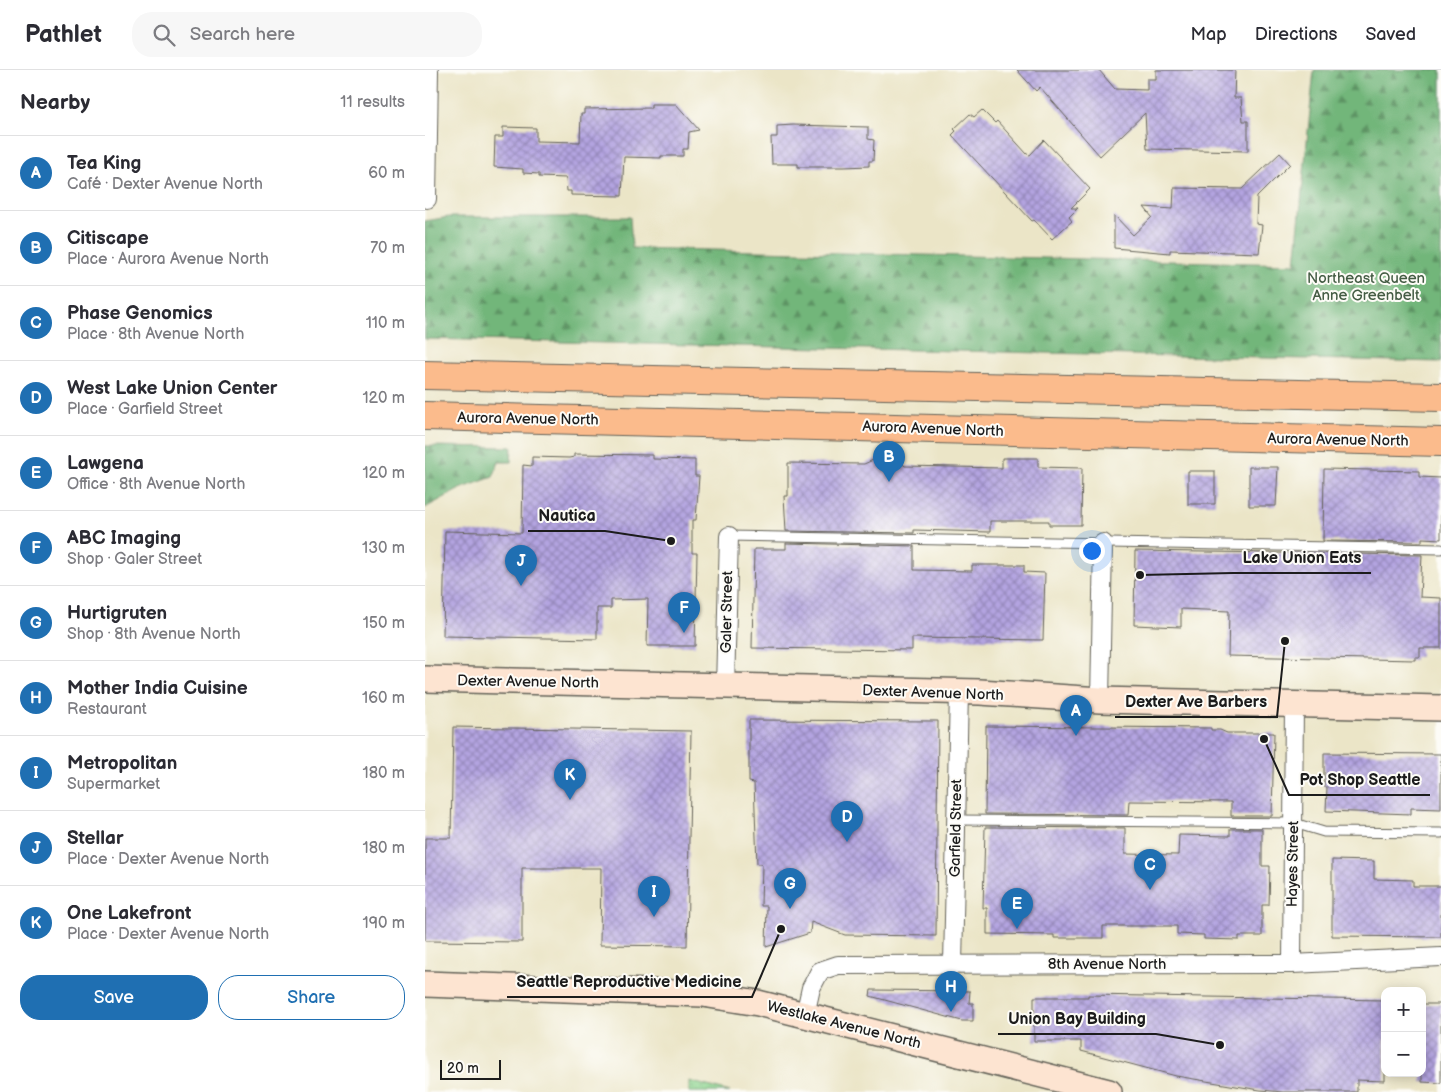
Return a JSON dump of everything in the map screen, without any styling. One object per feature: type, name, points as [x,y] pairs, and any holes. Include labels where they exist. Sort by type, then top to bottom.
[{"type":"highway","points":[[425,375],[1441,397]]},
{"type":"highway","name":"Aurora Avenue North","points":[[425,416],[1441,442]]},
{"type":"main road","name":"Dexter Avenue North","points":[[425,679],[959,692],[1100,700],[1294,703],[1441,708]]},
{"type":"main road","name":"Westlake Avenue North","points":[[425,984],[703,994],[758,1003],[1109,1092]]},
{"type":"street","points":[[427,199],[429,70]]},
{"type":"street","name":"Galer Street","points":[[725,687],[729,536]]},
{"type":"street","points":[[1100,700],[1103,543]]},
{"type":"street","name":"Garfield Street","points":[[953,964],[959,692]]},
{"type":"street","name":"Hayes Street","points":[[1292,964],[1294,703]]},
{"type":"street","name":"8th Avenue North","points":[[805,1015],[811,988],[820,971],[838,965],[1292,964],[1441,957]]},
{"type":"lane","points":[[729,536],[1441,549]]},
{"type":"lane","points":[[956,820],[1294,823],[1324,832],[1441,833]]},
{"type":"green space","name":"Northeast Queen Anne Greenbelt","points":[[1314,70],[1441,70],[1441,362],[425,339],[425,221],[449,217],[630,217],[632,248],[1295,264]]},
{"type":"green space","points":[[425,446],[512,447],[511,462],[499,462],[493,477],[460,489],[425,508]]},
{"type":"green space","points":[[689,1081],[730,1092],[689,1092]]},
{"type":"building","points":[[1017,70],[1099,70],[1115,89],[1147,90],[1147,79],[1156,79],[1156,70],[1235,70],[1234,98],[1241,98],[1243,121],[1248,121],[1248,151],[1147,149],[1145,113],[1100,156],[1040,87],[1036,91]]},
{"type":"building","points":[[651,104],[676,104],[699,130],[689,132],[688,149],[683,149],[683,156],[661,156],[661,158],[624,157],[622,196],[571,195],[571,191],[567,191],[566,178],[539,177],[539,174],[523,173],[523,169],[494,167],[495,137],[503,137],[503,127],[536,128],[536,141],[580,142],[581,114],[584,114],[584,109],[651,108]]},
{"type":"building","points":[[982,110],[995,123],[997,121],[1027,154],[1030,155],[1044,140],[1090,189],[1071,208],[1078,208],[1069,217],[1072,221],[1052,239],[1034,220],[1032,221],[952,135],[956,131],[954,129],[970,114],[974,117]]},
{"type":"building","points":[[777,126],[868,127],[868,139],[874,140],[873,161],[869,161],[869,166],[844,167],[798,167],[798,164],[772,164],[771,137],[777,137]]},
{"type":"building","points":[[1280,153],[1290,164],[1257,197],[1256,224],[1262,225],[1259,253],[1170,250],[1170,253],[1114,248],[1114,215],[1133,235],[1152,217],[1144,207],[1173,209],[1174,188],[1242,189]]},
{"type":"building","points":[[574,454],[653,455],[653,459],[695,460],[695,476],[699,476],[696,520],[692,520],[692,553],[697,553],[695,646],[647,646],[648,599],[611,600],[611,608],[597,608],[597,639],[443,636],[445,531],[522,533],[523,465],[532,466],[532,457],[569,458],[574,457]]},
{"type":"building","points":[[880,457],[898,460],[905,466],[1002,468],[1002,458],[1038,458],[1038,467],[1082,468],[1081,525],[1049,525],[1049,521],[990,521],[990,532],[914,530],[914,533],[786,531],[784,496],[788,496],[788,463],[864,464]]},
{"type":"building","points":[[1249,467],[1278,467],[1276,506],[1249,506]]},
{"type":"building","points":[[1324,469],[1419,471],[1419,477],[1441,478],[1441,539],[1422,538],[1422,542],[1323,541]]},
{"type":"building","points":[[1188,471],[1215,471],[1215,504],[1188,504]]},
{"type":"building","points":[[786,543],[914,546],[914,570],[972,571],[972,565],[1024,565],[1024,572],[1045,573],[1043,640],[912,638],[912,650],[752,648],[754,549],[786,549]]},
{"type":"building","points":[[1135,551],[1422,555],[1420,597],[1441,598],[1441,648],[1420,648],[1420,657],[1415,657],[1415,660],[1228,656],[1229,611],[1181,609],[1181,627],[1134,625]]},
{"type":"building","points":[[749,720],[938,721],[936,936],[845,935],[811,922],[810,933],[766,947],[767,906],[761,906],[762,864],[757,864],[754,783],[749,782]]},
{"type":"building","points":[[986,726],[1211,728],[1211,730],[1220,730],[1227,733],[1274,733],[1272,816],[1231,816],[1231,802],[1129,801],[1128,815],[985,814]]},
{"type":"building","points":[[453,727],[691,731],[687,946],[600,945],[601,868],[522,868],[522,942],[425,941],[425,838],[451,838]]},
{"type":"building","points":[[1324,753],[1441,754],[1441,809],[1411,808],[1411,814],[1326,811],[1327,787],[1324,787]]},
{"type":"building","points":[[985,827],[1125,828],[1125,854],[1178,855],[1179,835],[1230,836],[1230,829],[1262,829],[1262,866],[1270,866],[1269,905],[1262,905],[1262,936],[1239,936],[1239,940],[1204,939],[1204,935],[1177,934],[1177,926],[1103,926],[1103,938],[1054,938],[1054,935],[987,934],[987,908],[983,908]]},
{"type":"building","points":[[1332,860],[1374,861],[1374,879],[1413,880],[1413,886],[1441,886],[1441,937],[1332,936]]},
{"type":"building","points":[[871,990],[970,991],[969,1003],[973,1003],[973,1021],[962,1021],[870,996]]},
{"type":"building","points":[[1088,995],[1381,1000],[1381,1077],[1385,1077],[1385,1081],[1357,1080],[1357,1092],[1283,1092],[1260,1090],[1176,1076],[1081,1051],[1081,1041],[1034,1041],[1034,997],[1088,997]]},
{"type":"building","points":[[1426,1004],[1441,1004],[1441,1083],[1422,1082],[1422,1077],[1426,1077]]},
{"type":"place","name":"Citiscape","points":[[889,482]]},
{"type":"place","name":"Nautica","points":[[671,541]]},
{"type":"place","name":"Lake Union Eats","points":[[1140,575]]},
{"type":"place","name":"Stellar","points":[[521,586]]},
{"type":"place","name":"ABC Imaging","points":[[684,633]]},
{"type":"place","name":"Dexter Ave Barbers","points":[[1285,641]]},
{"type":"place","name":"Tea King","points":[[1076,736]]},
{"type":"place","name":"Pot Shop Seattle","points":[[1264,739]]},
{"type":"place","name":"One Lakefront","points":[[570,800]]},
{"type":"place","name":"West Lake Union Center","points":[[847,842]]},
{"type":"place","name":"Phase Genomics","points":[[1150,890]]},
{"type":"place","name":"Hurtigruten","points":[[790,909]]},
{"type":"place","name":"Metropolitan","points":[[654,917]]},
{"type":"place","name":"Seattle Reproductive Medicine","points":[[781,929]]},
{"type":"place","name":"Lawgena","points":[[1017,929]]},
{"type":"place","name":"Mother India Cuisine","points":[[951,1012]]},
{"type":"place","name":"Union Bay Building","points":[[1220,1045]]}]
